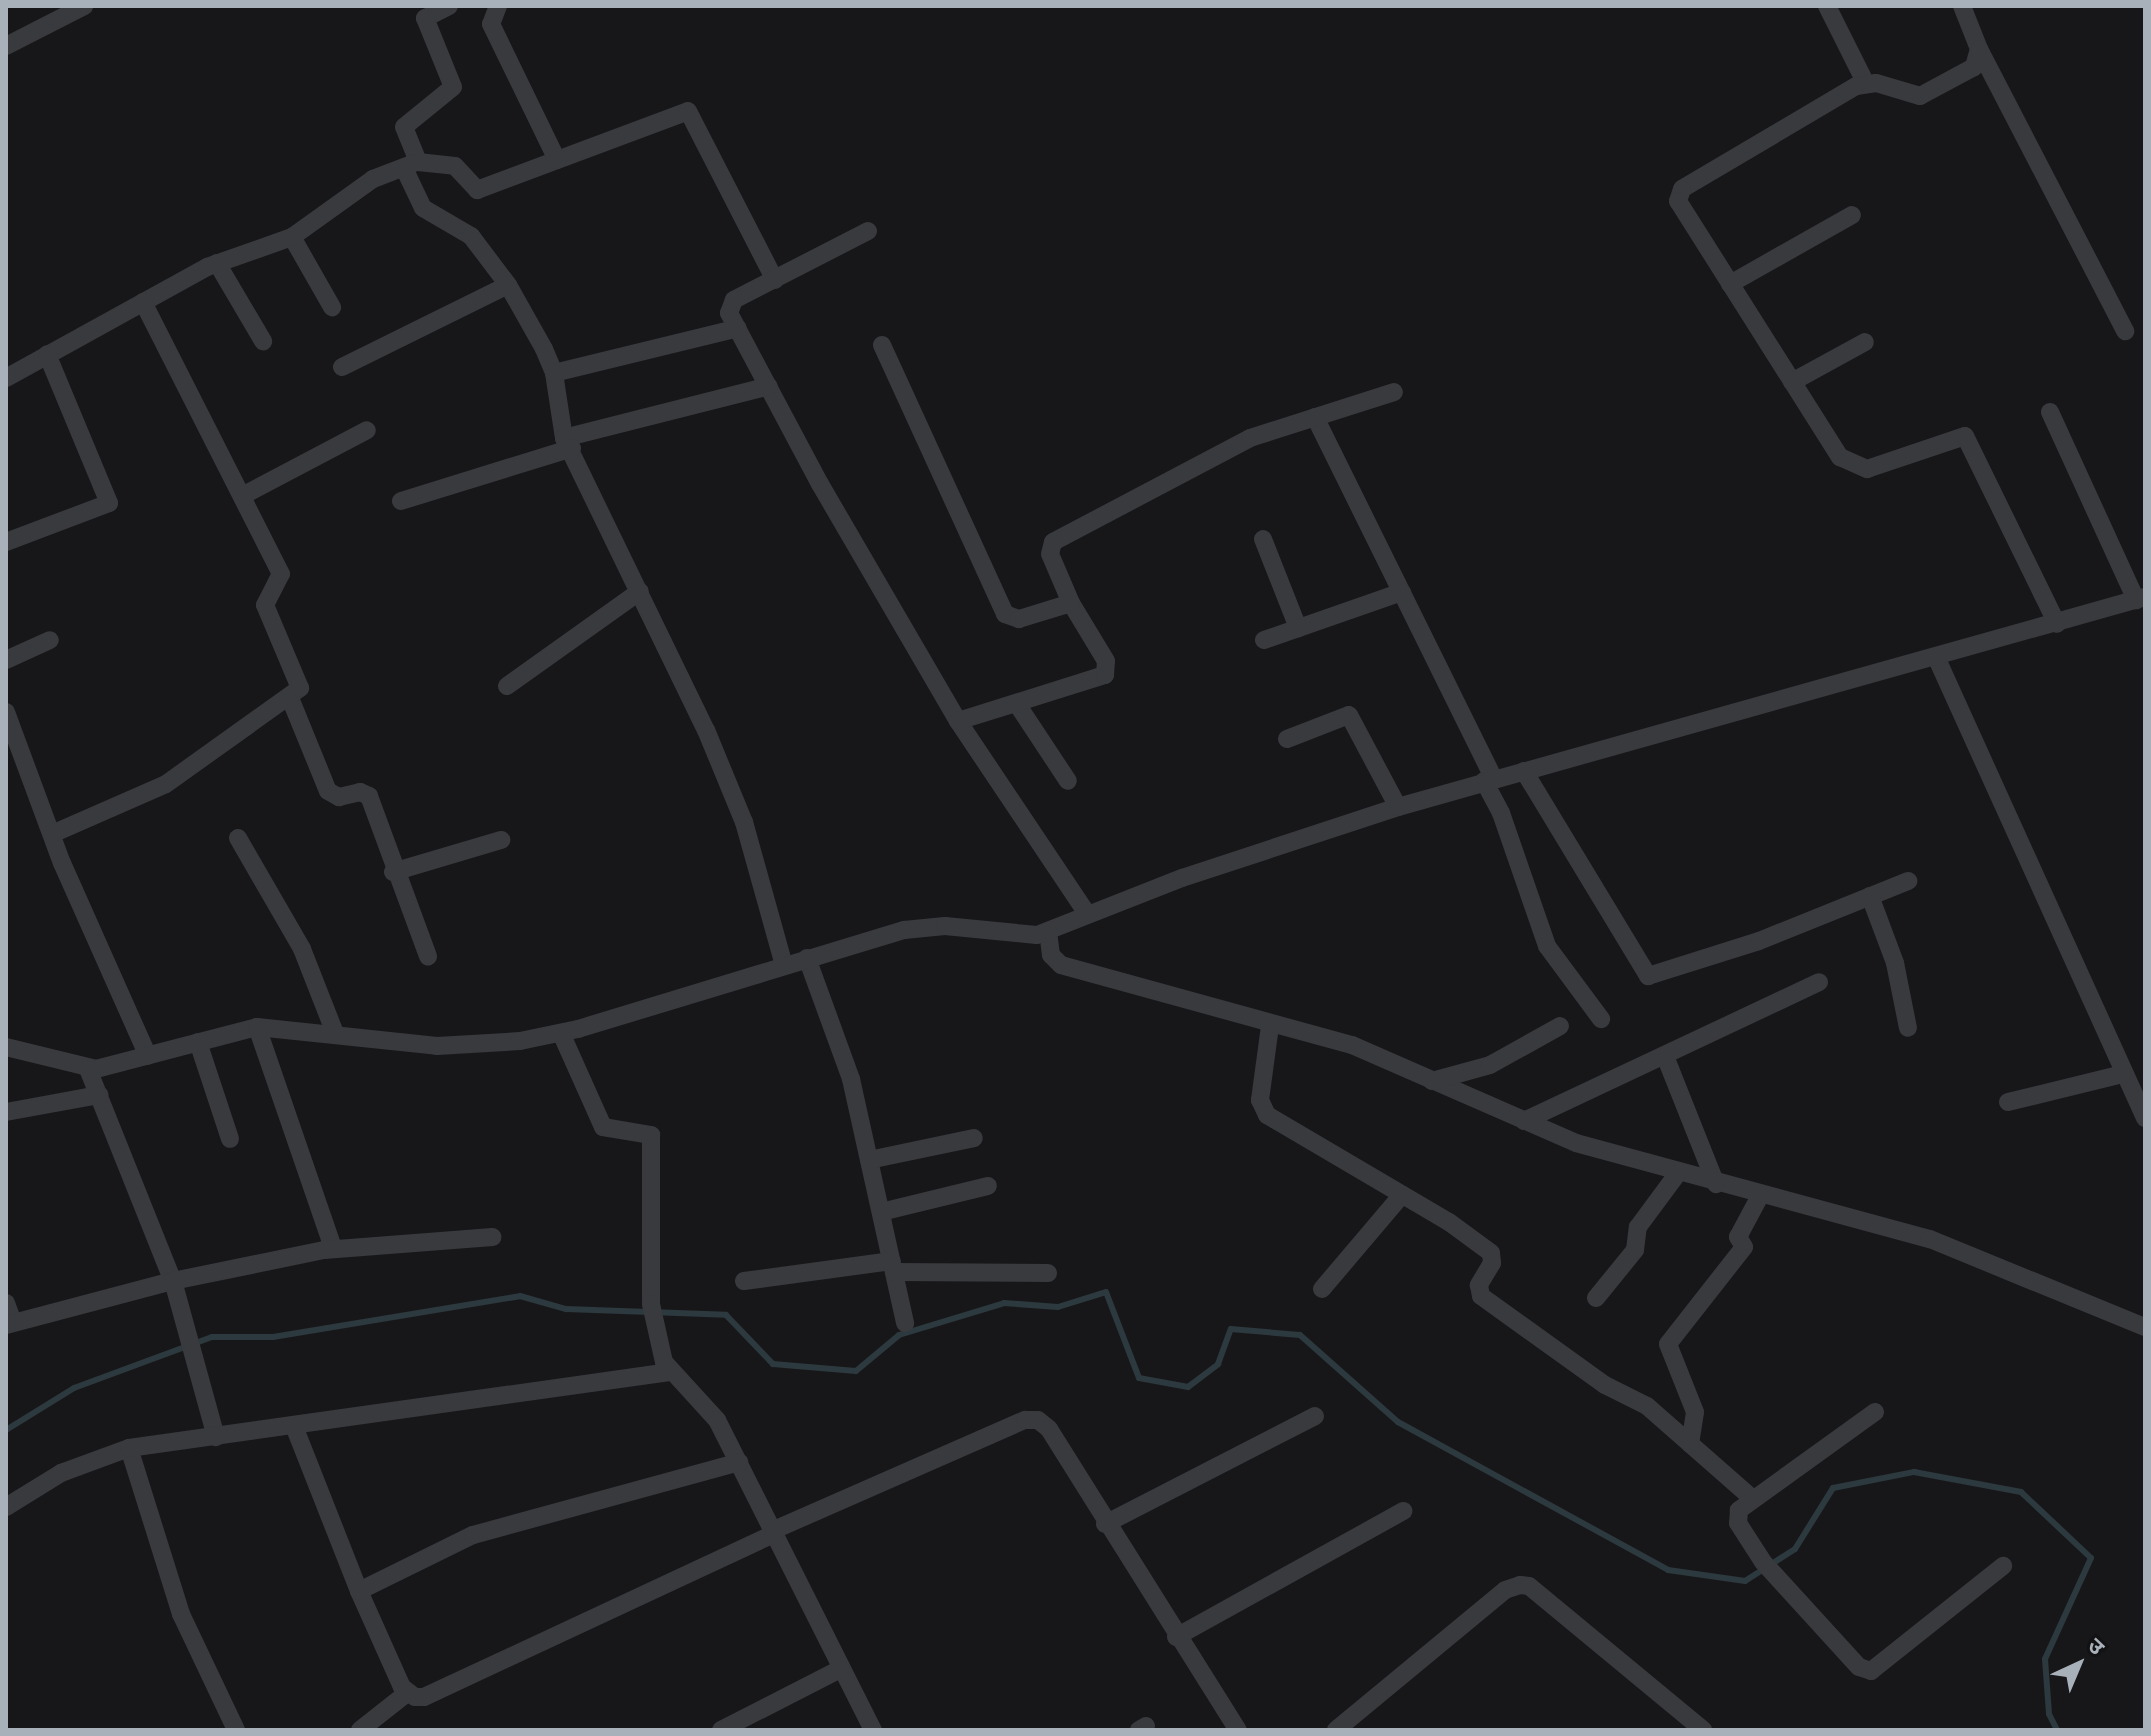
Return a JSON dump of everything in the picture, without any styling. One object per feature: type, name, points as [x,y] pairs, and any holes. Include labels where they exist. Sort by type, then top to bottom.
[{"type":"street","points":[[6,46],[84,6]]},
{"type":"street","points":[[449,6],[425,18],[453,87],[404,127],[423,208],[471,236],[508,285],[554,373],[568,443],[640,591],[744,822],[784,965]]},
{"type":"street","points":[[497,6],[491,24],[557,160]]},
{"type":"street","points":[[1827,6],[1865,82],[1907,95],[1932,93],[1974,67],[1979,49]]},
{"type":"street","points":[[1962,6],[1979,49],[2125,331]]},
{"type":"street","points":[[1865,82],[1678,194],[1730,284],[1840,457],[1867,469],[1965,436],[2057,624]]},
{"type":"street","points":[[6,378],[217,263],[292,237],[373,179],[411,165],[455,166],[477,190],[688,111],[775,280]]},
{"type":"street","points":[[1730,284],[1852,215]]},
{"type":"street","points":[[868,231],[728,305],[769,386],[958,721],[1087,914]]},
{"type":"street","points":[[292,237],[332,307]]},
{"type":"street","points":[[217,263],[263,341]]},
{"type":"street","points":[[342,367],[508,285]]},
{"type":"street","points":[[52,834],[166,784],[290,698],[300,680],[264,599],[281,574],[143,302]]},
{"type":"street","points":[[554,373],[738,328]]},
{"type":"street","points":[[1792,382],[1865,342]]},
{"type":"street","points":[[882,345],[1005,614],[1019,619],[1071,603]]},
{"type":"street","points":[[6,542],[109,503],[47,354]]},
{"type":"street","points":[[401,501],[568,443],[769,386]]},
{"type":"street","points":[[958,721],[1105,675],[1106,661],[1071,603],[1050,554],[1053,542],[1220,452],[1394,392]]},
{"type":"street","points":[[6,1047],[88,1069],[257,1027],[455,1046],[561,1033],[807,958],[926,927],[1024,935],[1048,931],[1087,914],[1398,807],[1937,659],[2140,598],[2050,412]]},
{"type":"street","points":[[1315,417],[1402,592],[1489,780],[1547,946],[1601,1019]]},
{"type":"street","points":[[242,496],[367,430]]},
{"type":"street","points":[[1263,539],[1298,628]]},
{"type":"street","points":[[507,686],[640,591]]},
{"type":"street","points":[[1264,640],[1402,592]]},
{"type":"street","points":[[6,660],[50,640]]},
{"type":"street","points":[[1937,659],[2145,1118]]},
{"type":"street","points":[[290,698],[328,791],[339,797],[360,792],[369,796],[393,872],[428,956]]},
{"type":"street","points":[[1017,704],[1068,781]]},
{"type":"street","points":[[6,712],[52,834],[148,1056]]},
{"type":"street","points":[[1287,739],[1349,715],[1398,807]]},
{"type":"street","points":[[1524,771],[1648,976],[1759,941],[1908,881]]},
{"type":"street","points":[[238,838],[302,949],[335,1033]]},
{"type":"street","points":[[393,872],[501,840]]},
{"type":"street","points":[[1870,896],[1895,963],[1908,1028]]},
{"type":"street","points":[[1048,931],[1051,955],[1061,965],[1270,1026],[1352,1045],[1576,1143],[1716,1184],[1944,1244],[2145,1327]]},
{"type":"street","points":[[807,958],[851,1079],[905,1323]]},
{"type":"street","points":[[1524,1121],[1819,982]]},
{"type":"street","points":[[1270,1026],[1261,1108],[1400,1197],[1449,1222],[1491,1253],[1479,1285],[1481,1296],[1605,1385],[1647,1406],[1753,1499]]},
{"type":"street","points":[[1432,1081],[1490,1065],[1560,1026]]},
{"type":"street","points":[[257,1027],[333,1248]]},
{"type":"street","points":[[561,1033],[603,1127],[651,1135],[651,1304],[656,1338],[670,1372],[717,1420],[873,1730]]},
{"type":"street","points":[[198,1042],[230,1139]]},
{"type":"street","points":[[1665,1056],[1716,1184]]},
{"type":"street","points":[[88,1069],[173,1281],[198,1359],[216,1437]]},
{"type":"street","points":[[2008,1102],[2123,1074]]},
{"type":"street","points":[[6,1112],[99,1095]]},
{"type":"street","points":[[869,1160],[974,1138]]},
{"type":"street","points":[[1596,1298],[1635,1250],[1638,1227],[1678,1173]]},
{"type":"street","points":[[881,1212],[988,1186]]},
{"type":"street","points":[[1690,1444],[1695,1412],[1668,1344],[1744,1247],[1738,1237],[1760,1196]]},
{"type":"street","points":[[1322,1289],[1400,1197]]},
{"type":"street","points":[[6,1303],[10,1323],[173,1281],[333,1248],[493,1237]]},
{"type":"street","points":[[744,1281],[893,1267],[1048,1273]]},
{"type":"street","points":[[6,1507],[61,1473],[129,1448],[670,1372]]},
{"type":"street","points":[[1875,1412],[1739,1510],[1738,1523],[1763,1562],[1859,1667],[1871,1671],[2003,1566]]},
{"type":"street","points":[[1105,1524],[1315,1416]]},
{"type":"street","points":[[407,1693],[424,1697],[775,1532],[1032,1419],[1049,1429],[1105,1524],[1238,1730]]},
{"type":"street","points":[[294,1426],[359,1591],[407,1693]]},
{"type":"street","points":[[129,1448],[181,1614],[236,1730]]},
{"type":"street","points":[[359,1591],[473,1535],[739,1462]]},
{"type":"street","points":[[1176,1637],[1403,1511]]},
{"type":"street","points":[[1336,1730],[1505,1590],[1520,1585],[1529,1586],[1703,1730]]},
{"type":"street","points":[[721,1730],[840,1669]]},
{"type":"street","points":[[360,1730],[407,1693]]},
{"type":"waterway","points":[[6,1430],[74,1388],[212,1337],[273,1337],[520,1296],[566,1309],[726,1315],[773,1364],[856,1371],[899,1335],[1004,1303],[1058,1307],[1106,1292],[1139,1378],[1188,1387],[1218,1364],[1231,1329],[1300,1335],[1398,1422],[1668,1570],[1745,1581],[1795,1549],[1833,1488],[1914,1472],[2021,1492],[2091,1558],[2045,1659],[2049,1714],[2057,1730]]}]
